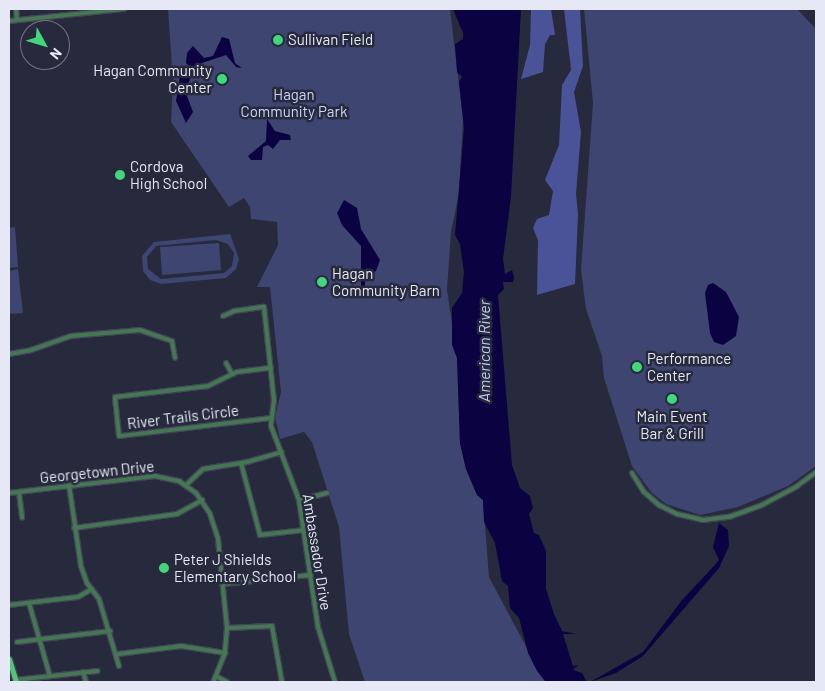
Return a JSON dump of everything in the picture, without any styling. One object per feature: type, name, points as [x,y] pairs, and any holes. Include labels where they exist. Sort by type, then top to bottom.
[{"type":"main road","points":[[9,659],[15,681]]},
{"type":"street","points":[[16,9],[18,20]]},
{"type":"street","points":[[9,21],[124,9]]},
{"type":"street","name":"Ambassador Drive","points":[[223,316],[234,311],[264,308],[274,400],[271,418],[299,500],[320,635],[335,682]]},
{"type":"street","points":[[9,354],[38,348],[71,336],[140,330],[172,340],[175,358]]},
{"type":"street","points":[[226,363],[232,374]]},
{"type":"street","name":"River Trails Circle","points":[[271,368],[232,374],[208,386],[114,397],[119,436],[271,418]]},
{"type":"street","points":[[186,485],[203,469],[241,463],[282,452]]},
{"type":"street","points":[[241,463],[260,535],[305,530]]},
{"type":"street","points":[[632,472],[644,492],[668,510],[687,517],[713,520],[736,515],[771,501],[816,472]]},
{"type":"street","name":"Georgetown Drive","points":[[9,493],[155,476],[186,485],[202,500],[216,530],[227,628],[225,653],[213,682]]},
{"type":"street","points":[[69,486],[81,566],[98,597],[118,654],[119,666]]},
{"type":"street","points":[[19,492],[22,518]]},
{"type":"street","points":[[299,500],[327,493]]},
{"type":"street","points":[[74,528],[177,514],[202,500]]},
{"type":"street","points":[[223,584],[311,575]]},
{"type":"street","points":[[9,605],[78,597],[92,589]]},
{"type":"street","points":[[29,603],[50,676]]},
{"type":"street","points":[[227,628],[272,626],[282,682]]},
{"type":"street","points":[[18,642],[110,631]]},
{"type":"street","points":[[118,654],[181,646],[225,653]]},
{"type":"street","points":[[15,681],[98,670]]},
{"type":"street","points":[[83,672],[86,682]]},
{"type":"street","points":[[216,676],[227,682]]},
{"type":"street","points":[[43,677],[44,682]]},
{"type":"green space","name":"Hagan Community Park","points":[[168,9],[450,9],[463,119],[459,193],[451,232],[447,290],[457,358],[460,443],[466,469],[477,495],[483,500],[489,577],[545,682],[365,682],[349,634],[339,527],[312,442],[304,432],[280,439],[275,417],[281,392],[270,287],[257,287],[278,245],[277,222],[251,219],[250,207],[244,198],[229,207],[171,122],[173,82]]},
{"type":"green space","points":[[584,9],[797,9],[816,29],[816,466],[788,486],[738,507],[700,515],[666,504],[652,493],[632,466],[604,378],[602,356],[586,309],[581,270],[593,103]]},
{"type":"green space","points":[[15,227],[18,267],[9,268],[9,228]]},
{"type":"green space","points":[[230,234],[239,259],[236,269],[226,278],[161,284],[150,280],[143,271],[142,256],[154,242]],"holes":[[[216,240],[228,244],[234,253],[232,266],[224,273],[161,279],[148,269],[147,257],[156,246]]]},
{"type":"green space","points":[[219,243],[221,270],[162,275],[160,247]]},
{"type":"green space","points":[[18,269],[23,313],[9,314],[9,271]]},
{"type":"shaded area","points":[[531,9],[551,9],[555,35],[550,35],[545,44],[543,72],[521,79],[530,45]]},
{"type":"shaded area","points":[[564,9],[580,9],[583,66],[574,92],[581,132],[576,194],[578,214],[575,284],[537,295],[538,240],[533,228],[537,219],[549,215],[553,191],[545,180],[559,145],[562,85],[571,70]]},
{"type":"water","name":"American River","points":[[453,9],[521,9],[511,197],[503,259],[505,274],[512,270],[514,277],[513,282],[503,282],[504,289],[498,295],[512,465],[520,488],[530,496],[533,508],[529,514],[534,533],[539,535],[546,551],[546,589],[554,614],[562,631],[576,634],[563,634],[573,666],[578,665],[573,670],[582,673],[587,682],[546,682],[537,671],[528,653],[519,618],[510,608],[508,586],[502,581],[495,543],[484,522],[483,500],[477,495],[466,469],[460,443],[457,358],[452,345],[452,308],[462,293],[464,272],[460,244],[455,235],[464,128],[459,82],[462,77],[457,72],[455,44],[463,39],[463,33]]},
{"type":"water","points":[[222,37],[229,39],[235,63],[242,68],[236,67],[226,55],[196,65],[185,91],[193,112],[186,123],[176,101],[180,76],[192,68],[186,63],[187,53],[193,46],[204,58],[213,56]]},
{"type":"water","points":[[267,119],[275,131],[290,135],[291,140],[280,140],[273,149],[268,145],[263,147],[262,160],[251,160],[248,156],[266,141]]},
{"type":"water","points":[[344,200],[357,208],[361,229],[380,260],[376,271],[365,278],[365,289],[379,296],[365,292],[361,285],[361,246],[342,225],[337,213]]},
{"type":"water","points":[[713,283],[726,292],[739,317],[736,336],[723,345],[714,342],[710,333],[705,293],[708,285]]},
{"type":"water","points":[[414,287],[425,289],[426,295],[412,289],[379,296]]},
{"type":"water","points":[[719,523],[728,530],[729,546],[719,568],[643,656],[616,673],[590,682],[643,652],[682,600],[719,560],[713,547]]},
{"type":"place","name":"Sullivan Field","points":[[278,40]]},
{"type":"place","name":"Hagan Community Center","points":[[222,79]]},
{"type":"place","name":"Cordova High School","points":[[120,175]]},
{"type":"place","name":"Hagan Community Barn","points":[[322,282]]},
{"type":"place","name":"Performance Center","points":[[637,367]]},
{"type":"place","name":"Main Event Bar & Grill","points":[[672,399]]},
{"type":"place","name":"Peter J Shields Elementary School","points":[[164,568]]}]
